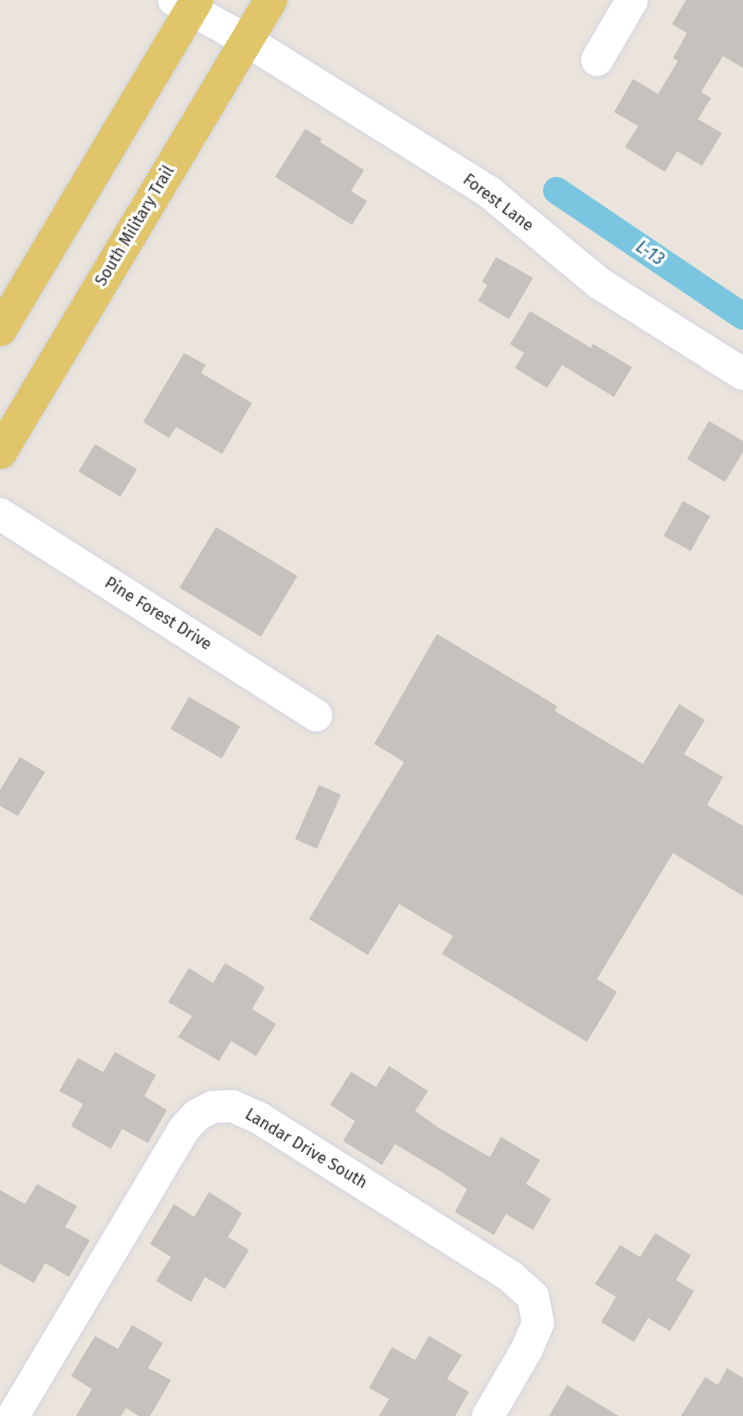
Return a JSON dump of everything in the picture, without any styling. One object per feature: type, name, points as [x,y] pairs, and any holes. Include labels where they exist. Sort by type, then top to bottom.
[{"type":"main road","name":"South Military Trail","points":[[0,452],[270,0]]},
{"type":"main road","points":[[0,329],[187,3]]},
{"type":"street","points":[[597,60],[632,0]]},
{"type":"street","name":"Forest Lane","points":[[187,3],[489,192],[599,284],[743,374]]},
{"type":"street","name":"Pine Forest Drive","points":[[0,513],[316,716]]},
{"type":"street","name":"Landar Drive South","points":[[13,1416],[185,1128],[197,1115],[213,1107],[232,1106],[259,1118],[510,1276],[532,1297],[538,1323],[527,1349],[488,1416]]},
{"type":"building","points":[[686,0],[743,0],[743,68],[723,56],[701,92],[711,98],[698,119],[722,133],[702,166],[677,151],[665,172],[625,147],[638,126],[614,112],[633,79],[658,94],[678,61],[673,58],[687,33],[672,24]]},
{"type":"building","points":[[305,129],[322,139],[320,142],[364,170],[351,191],[367,201],[352,225],[275,177]]},
{"type":"building","points":[[496,257],[533,278],[509,319],[478,301],[487,285],[482,282]]},
{"type":"building","points":[[530,311],[591,348],[593,344],[632,367],[614,397],[562,365],[547,388],[515,368],[524,353],[510,344]]},
{"type":"building","points":[[184,353],[206,365],[201,373],[252,403],[222,454],[176,427],[169,438],[143,422]]},
{"type":"building","points":[[709,421],[743,441],[743,452],[725,482],[687,459]]},
{"type":"building","points":[[95,444],[137,469],[121,497],[79,471]]},
{"type":"building","points":[[683,501],[710,516],[691,551],[664,536]]},
{"type":"building","points":[[216,527],[297,576],[261,637],[179,588]]},
{"type":"building","points":[[437,634],[557,706],[555,711],[643,764],[679,704],[705,720],[684,754],[723,777],[707,805],[743,826],[743,896],[673,853],[597,979],[617,992],[587,1042],[442,954],[453,936],[399,904],[368,955],[309,919],[404,762],[374,744]]},
{"type":"building","points":[[189,697],[240,726],[222,759],[170,729]]},
{"type":"building","points":[[20,757],[45,772],[18,816],[0,806],[0,790]]},
{"type":"building","points":[[319,785],[341,795],[317,849],[295,839]]},
{"type":"building","points":[[225,963],[265,987],[252,1009],[276,1024],[256,1056],[231,1041],[219,1061],[178,1037],[192,1016],[168,1002],[189,968],[213,983]]},
{"type":"building","points":[[115,1052],[156,1075],[144,1096],[167,1110],[148,1143],[122,1129],[111,1149],[71,1126],[83,1104],[59,1091],[78,1058],[103,1072]]},
{"type":"building","points":[[389,1066],[428,1091],[415,1111],[439,1128],[490,1157],[501,1137],[540,1160],[526,1184],[551,1199],[533,1230],[506,1214],[494,1235],[455,1212],[467,1189],[445,1174],[395,1144],[382,1165],[343,1141],[355,1121],[330,1105],[351,1072],[376,1087]]},
{"type":"building","points":[[37,1184],[77,1206],[65,1227],[90,1240],[69,1277],[45,1263],[34,1283],[0,1264],[0,1190],[25,1204]]},
{"type":"building","points":[[209,1192],[242,1213],[228,1237],[249,1250],[225,1289],[205,1277],[191,1302],[156,1281],[171,1257],[150,1244],[174,1204],[194,1217]]},
{"type":"building","points":[[655,1233],[691,1255],[676,1280],[694,1291],[670,1331],[648,1318],[634,1342],[601,1322],[616,1297],[595,1284],[620,1245],[640,1257]]},
{"type":"building","points":[[132,1325],[163,1343],[148,1368],[171,1380],[150,1416],[139,1416],[126,1408],[121,1416],[76,1416],[92,1389],[71,1376],[95,1336],[118,1349]]},
{"type":"building","points":[[429,1336],[462,1355],[447,1379],[469,1392],[455,1416],[379,1416],[389,1399],[369,1388],[392,1347],[415,1360]]},
{"type":"building","points":[[727,1368],[743,1378],[743,1416],[681,1416],[705,1377],[718,1385]]},
{"type":"building","points":[[567,1385],[619,1416],[549,1416]]},
{"type":"waterway","name":"L-13","points":[[556,190],[743,316]]}]
